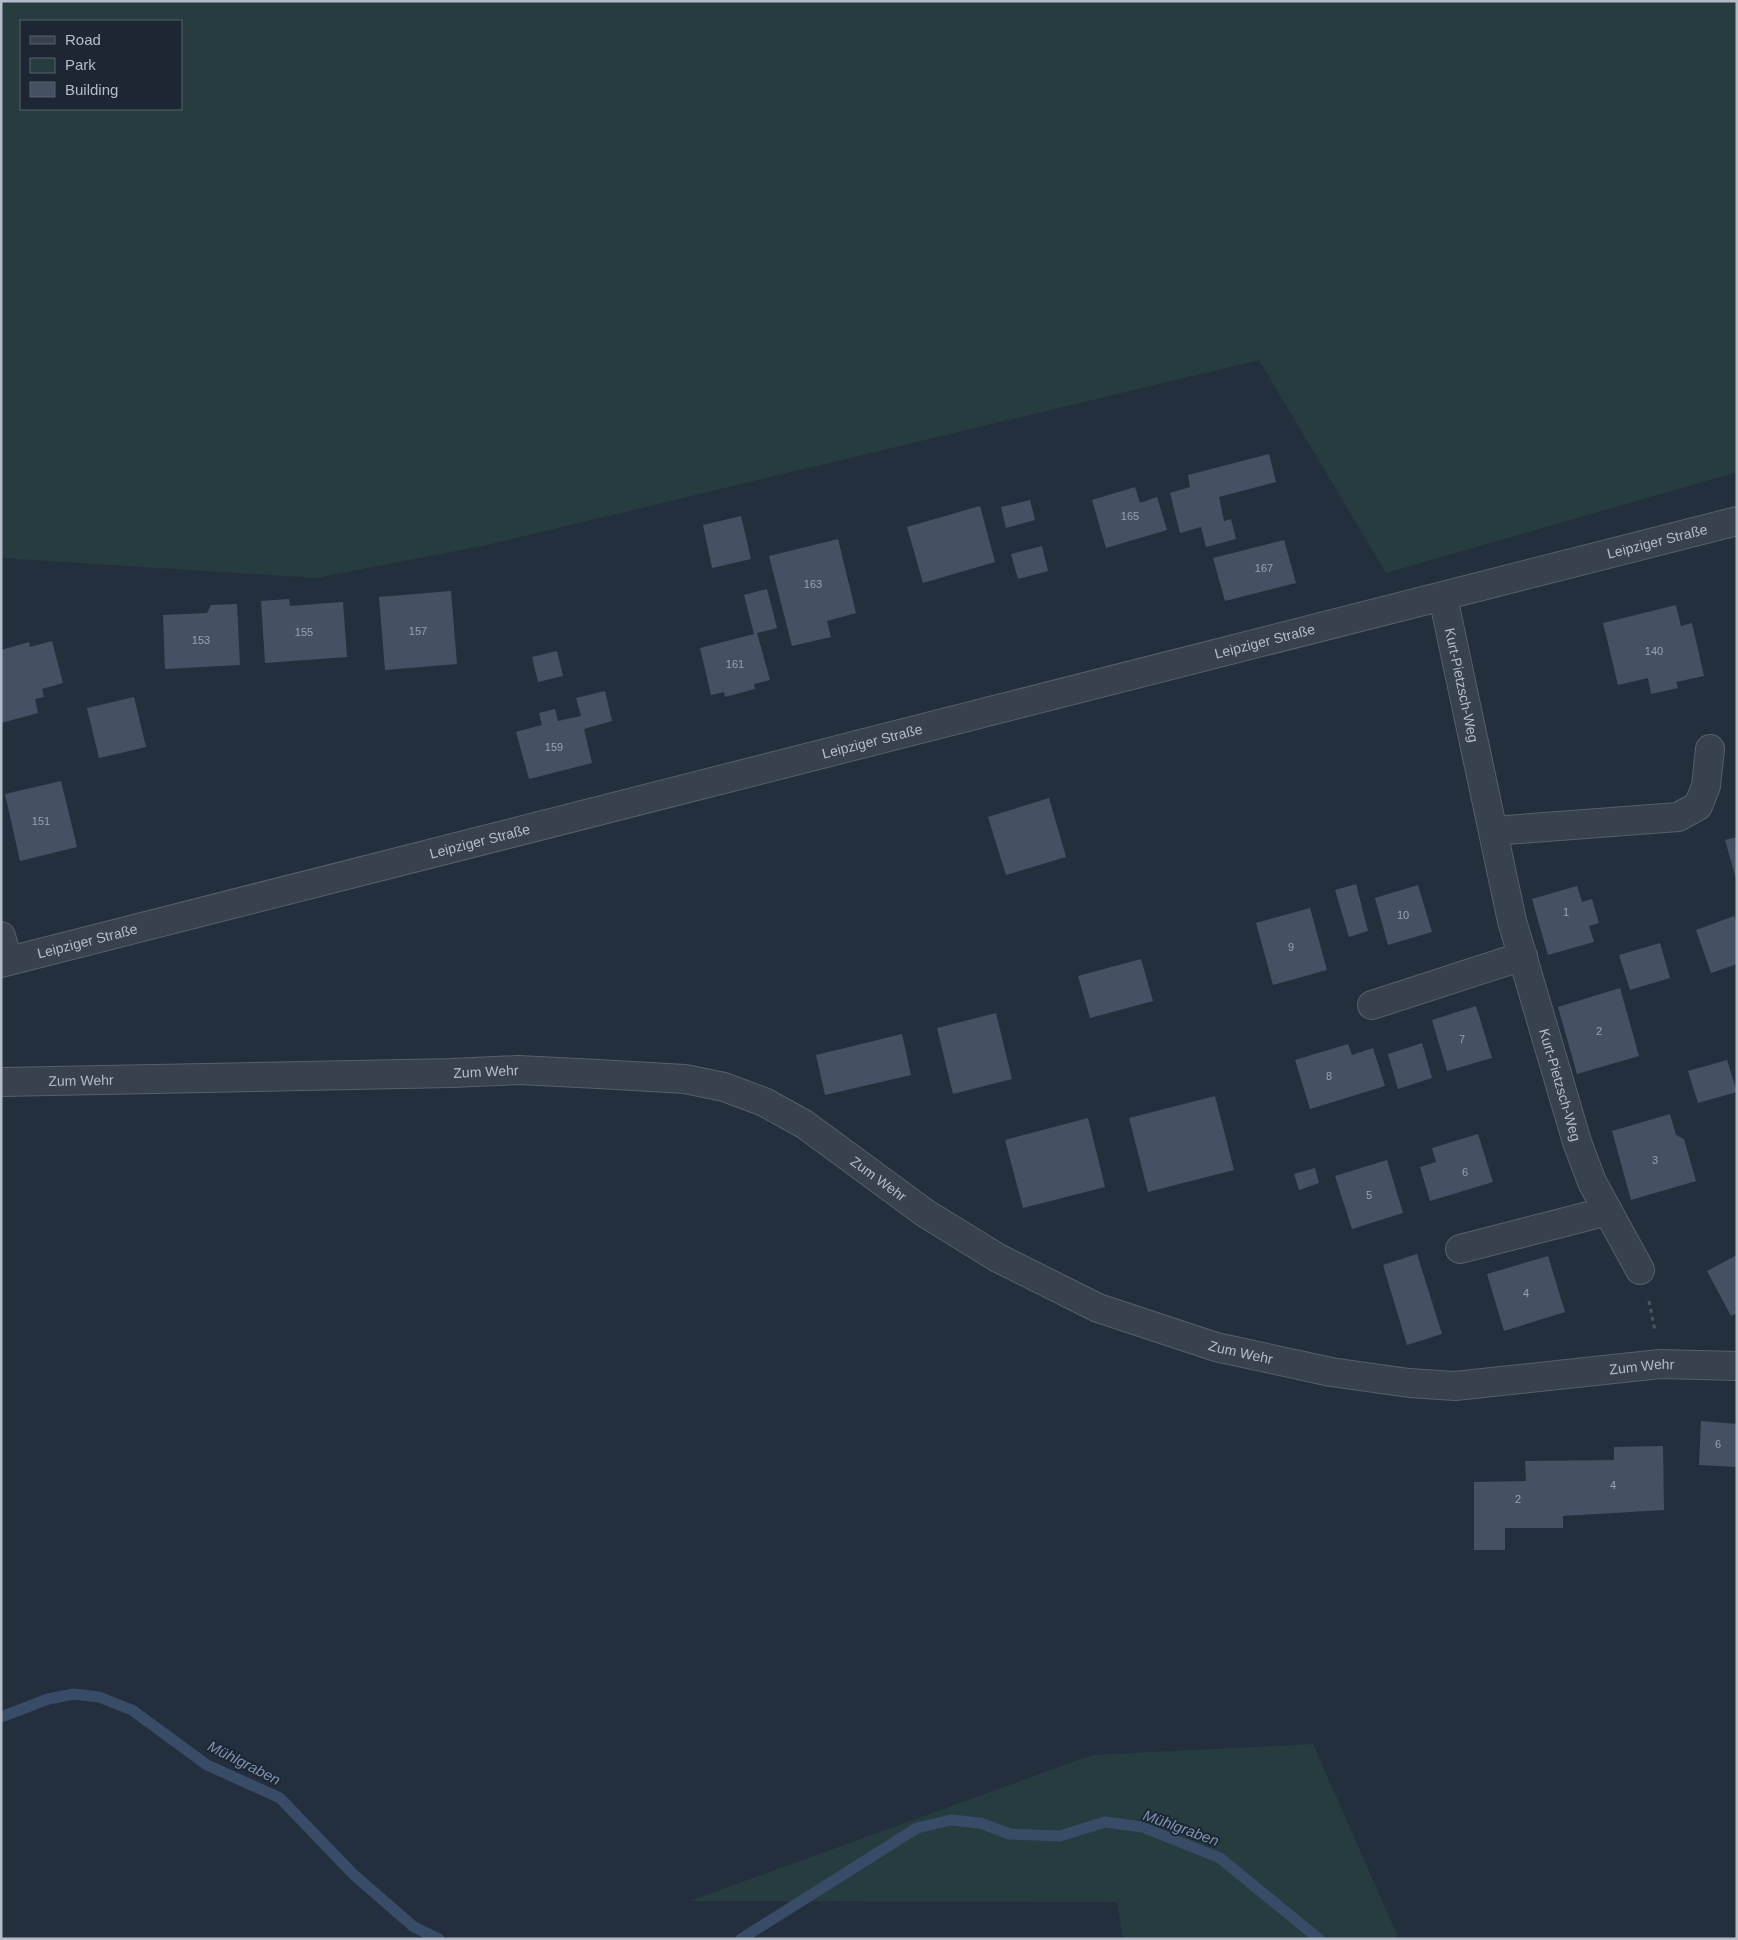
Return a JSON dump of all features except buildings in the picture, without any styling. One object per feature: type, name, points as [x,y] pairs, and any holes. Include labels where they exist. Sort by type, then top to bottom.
[{"type":"street","name":"Leipziger Straße","points":[[3,953],[848,746],[1443,597],[1737,521]]},
{"type":"street","name":"Kurt-Pietzsch-Weg","points":[[1443,597],[1512,921],[1522,956],[1577,1142],[1592,1182],[1640,1270]]},
{"type":"street","points":[[1493,831],[1678,817],[1698,806],[1706,786],[1710,749]]},
{"type":"street","points":[[1372,1004],[1522,956]]},
{"type":"street","name":"Zum Wehr","points":[[1,1082],[452,1074],[518,1070],[685,1079],[724,1087],[764,1102],[804,1124],[925,1213],[998,1258],[1098,1308],[1216,1347],[1331,1372],[1409,1383],[1455,1386],[1660,1364],[1737,1366]]},
{"type":"street","points":[[1460,1250],[1608,1211]]},
{"type":"path","points":[[1640,1270],[1652,1310],[1660,1364]]},
{"type":"green space","points":[[1,1],[1737,1],[1737,472],[1386,573],[1259,360],[487,545],[316,578],[1,558]]},
{"type":"green space","points":[[1313,1744],[1399,1939],[1123,1939],[1117,1902],[690,1901],[1092,1755]]},
{"type":"waterway","name":"Mühlgraben","points":[[1,1717],[48,1699],[74,1694],[99,1697],[132,1710],[207,1765],[280,1798],[354,1875],[414,1927],[439,1939]]},
{"type":"waterway","name":"Mühlgraben","points":[[741,1939],[917,1828],[951,1820],[980,1823],[1010,1834],[1060,1836],[1105,1822],[1142,1827],[1220,1858],[1319,1939]]}]
